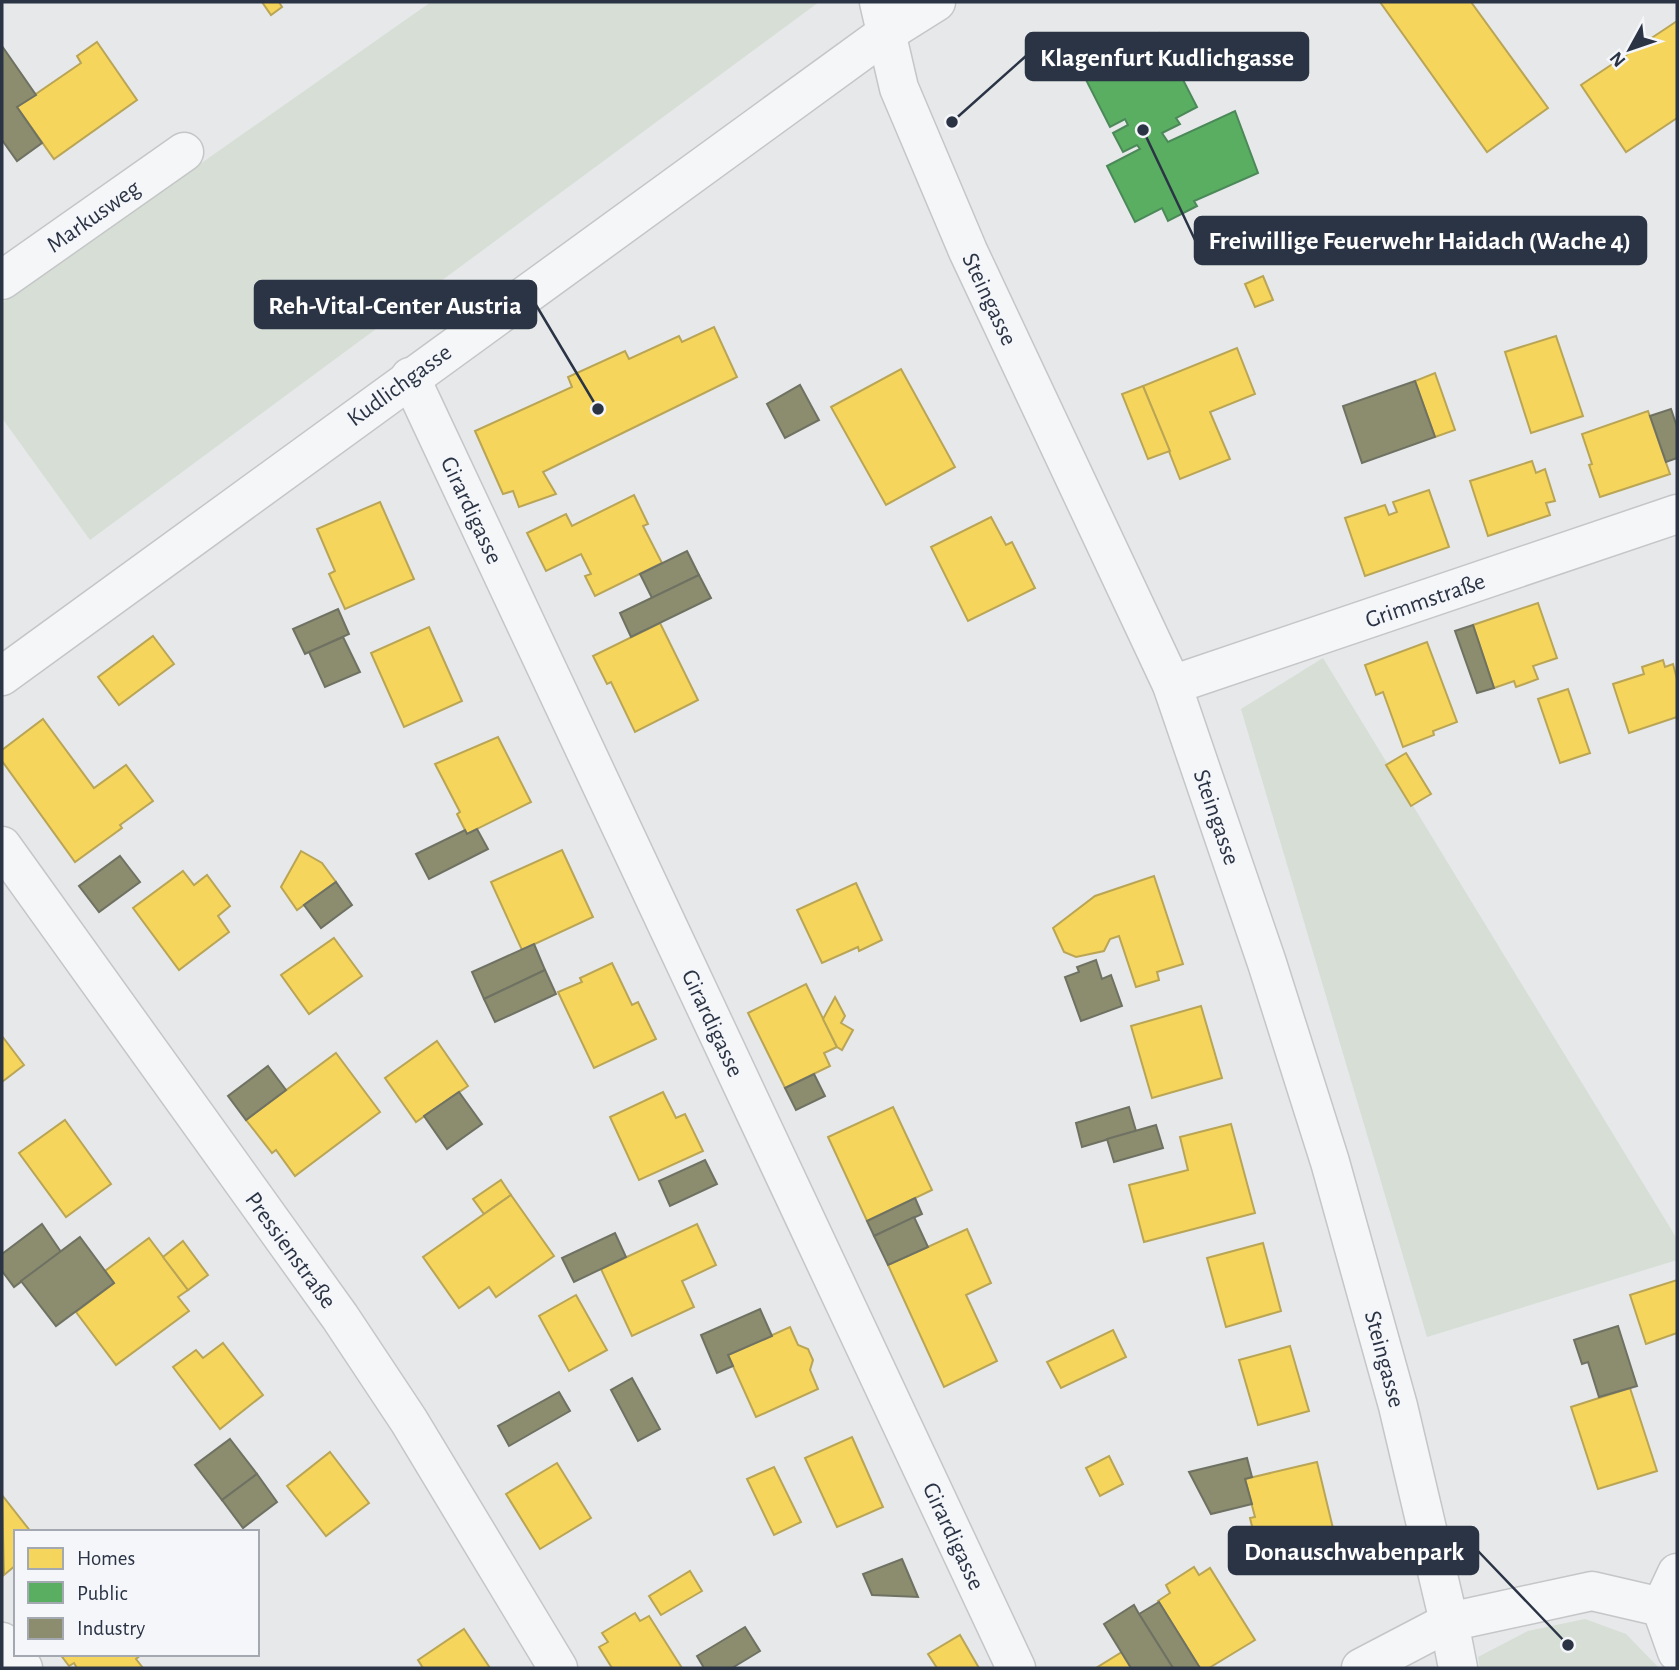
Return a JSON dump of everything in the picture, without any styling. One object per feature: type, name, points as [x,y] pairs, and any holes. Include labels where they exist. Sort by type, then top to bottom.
[{"type":"street","name":"Kudlichgasse","points":[[2,676],[410,377],[882,18],[936,2]]},
{"type":"street","name":"Steingasse","points":[[882,18],[899,89],[968,251],[1172,685],[1267,963],[1330,1162],[1398,1406],[1450,1622],[1458,1668]]},
{"type":"street","name":"Markusweg","points":[[2,280],[184,152]]},
{"type":"street","name":"Girardigasse","points":[[410,377],[1016,1668]]},
{"type":"street","name":"Grimmstraße","points":[[1172,685],[1677,514]]},
{"type":"street","name":"Pressienstraße","points":[[2,846],[340,1317],[409,1421],[558,1668]]},
{"type":"street","points":[[1677,1573],[1661,1607],[1677,1652]]},
{"type":"street","points":[[1361,1668],[1450,1622],[1592,1591],[1661,1607]]},
{"type":"street","points":[[2,1642],[23,1668]]},
{"type":"shaded area","points":[[431,2],[819,2],[90,540],[2,418],[2,303]]},
{"type":"shaded area","points":[[1323,658],[1677,1239],[1677,1260],[1427,1337],[1241,709]]},
{"type":"shaded area","points":[[1585,1619],[1626,1634],[1659,1668],[1480,1668],[1478,1657],[1528,1631]]},
{"type":"building: Homes","points":[[262,2],[279,2],[282,7],[271,15]]},
{"type":"building: Homes","points":[[1380,2],[1471,2],[1548,108],[1487,152]]},
{"type":"building: Homes","points":[[1677,21],[1677,118],[1626,152],[1581,85]]},
{"type":"building: Homes","points":[[97,42],[137,100],[54,159],[17,107],[81,63],[77,56]]},
{"type":"building: Homes","points":[[1263,276],[1273,300],[1255,307],[1245,284]]},
{"type":"building: Homes","points":[[714,327],[737,377],[543,472],[556,494],[519,507],[513,491],[503,494],[475,431],[572,387],[568,377],[625,351],[629,359],[679,336],[682,342]]},
{"type":"building: Homes","points":[[1556,336],[1583,416],[1531,433],[1505,352]]},
{"type":"building: Homes","points":[[1237,348],[1255,394],[1210,412],[1230,459],[1180,479],[1143,386]]},
{"type":"building: Homes","points":[[901,369],[955,467],[886,505],[831,407]]},
{"type":"building: Homes","points":[[1435,373],[1455,430],[1435,437],[1415,381]]},
{"type":"building: Homes","points":[[1143,386],[1170,451],[1148,459],[1122,394]]},
{"type":"building: Homes","points":[[1648,411],[1670,474],[1600,497],[1582,434]]},
{"type":"building: Homes","points":[[1532,461],[1536,473],[1545,469],[1555,501],[1546,503],[1550,515],[1488,536],[1470,481]]},
{"type":"building: Homes","points":[[1429,490],[1449,547],[1365,576],[1345,518],[1385,505],[1389,515],[1397,512],[1393,502]]},
{"type":"building: Homes","points":[[634,495],[648,524],[643,526],[662,563],[595,596],[585,576],[591,574],[581,554],[546,571],[527,533],[566,514],[572,526]]},
{"type":"building: Homes","points":[[380,502],[414,579],[345,609],[329,574],[335,571],[317,529]]},
{"type":"building: Homes","points":[[991,517],[1006,545],[1012,542],[1035,588],[968,621],[931,547]]},
{"type":"building: Homes","points":[[1538,603],[1557,658],[1533,666],[1538,679],[1516,687],[1514,681],[1494,688],[1473,625]]},
{"type":"building: Homes","points":[[660,623],[698,700],[635,732],[611,682],[607,684],[593,656]]},
{"type":"building: Homes","points":[[429,627],[462,701],[404,727],[371,653]]},
{"type":"building: Homes","points":[[153,636],[174,664],[119,705],[98,677]]},
{"type":"building: Homes","points":[[1427,642],[1457,722],[1433,731],[1434,735],[1403,747],[1383,692],[1376,695],[1365,665]]},
{"type":"building: Homes","points":[[1663,660],[1665,667],[1673,664],[1677,679],[1677,717],[1629,733],[1613,684],[1644,674],[1642,667]]},
{"type":"building: Homes","points":[[1568,689],[1590,753],[1560,763],[1538,699]]},
{"type":"building: Homes","points":[[43,719],[94,788],[126,765],[153,801],[120,825],[122,828],[75,862],[2,761],[2,750]]},
{"type":"building: Homes","points":[[498,737],[531,802],[467,834],[457,814],[460,812],[435,764]]},
{"type":"building: Homes","points":[[1406,753],[1431,794],[1411,806],[1386,765]]},
{"type":"building: Homes","points":[[562,850],[593,917],[522,950],[491,882]]},
{"type":"building: Homes","points":[[301,851],[322,863],[336,882],[297,910],[281,887]]},
{"type":"building: Homes","points":[[183,871],[194,885],[207,875],[230,906],[218,916],[229,932],[179,970],[133,908]]},
{"type":"building: Homes","points":[[1154,876],[1183,964],[1157,972],[1159,980],[1136,987],[1119,936],[1110,939],[1104,951],[1076,957],[1064,952],[1053,928],[1095,896]]},
{"type":"building: Homes","points":[[856,883],[882,940],[822,963],[797,910]]},
{"type":"building: Homes","points":[[334,938],[362,976],[309,1014],[281,975]]},
{"type":"building: Homes","points":[[612,963],[632,1005],[638,1002],[656,1039],[594,1068],[558,992],[582,982],[580,978]]},
{"type":"building: Homes","points":[[806,984],[837,1047],[824,1053],[830,1066],[785,1088],[748,1013]]},
{"type":"building: Homes","points":[[835,997],[845,1016],[841,1023],[853,1030],[842,1050],[837,1047],[823,1019]]},
{"type":"building: Homes","points":[[1201,1006],[1222,1078],[1152,1098],[1131,1026]]},
{"type":"building: Homes","points":[[2,1036],[24,1065],[2,1082]]},
{"type":"building: Homes","points":[[437,1041],[468,1086],[416,1122],[385,1078]]},
{"type":"building: Homes","points":[[336,1053],[380,1112],[295,1176],[276,1150],[272,1153],[246,1120]]},
{"type":"building: Homes","points":[[663,1092],[676,1118],[685,1114],[703,1151],[639,1180],[610,1117]]},
{"type":"building: Homes","points":[[893,1107],[932,1190],[867,1221],[828,1137]]},
{"type":"building: Homes","points":[[65,1120],[111,1184],[66,1217],[19,1153]]},
{"type":"building: Homes","points":[[1231,1124],[1255,1213],[1144,1242],[1129,1185],[1188,1170],[1180,1137]]},
{"type":"building: Homes","points":[[501,1180],[511,1195],[484,1214],[473,1199]]},
{"type":"building: Homes","points":[[511,1195],[554,1256],[496,1297],[489,1287],[459,1308],[423,1257]]},
{"type":"building: Homes","points":[[697,1224],[716,1265],[682,1281],[694,1307],[632,1336],[601,1269]]},
{"type":"building: Homes","points":[[967,1229],[991,1283],[966,1295],[997,1361],[944,1387],[888,1265]]},
{"type":"building: Homes","points":[[149,1238],[188,1290],[178,1297],[189,1311],[116,1365],[76,1312],[114,1283],[105,1271]]},
{"type":"building: Homes","points":[[183,1241],[208,1275],[188,1290],[163,1257]]},
{"type":"building: Homes","points":[[1263,1243],[1281,1311],[1226,1327],[1207,1258]]},
{"type":"building: Homes","points":[[1677,1280],[1677,1333],[1646,1344],[1630,1295]]},
{"type":"building: Homes","points":[[576,1295],[607,1350],[569,1371],[539,1316]]},
{"type":"building: Homes","points":[[790,1327],[798,1345],[808,1349],[813,1360],[810,1370],[818,1389],[756,1417],[728,1355]]},
{"type":"building: Homes","points":[[1113,1330],[1126,1357],[1061,1388],[1047,1362]]},
{"type":"building: Homes","points":[[223,1343],[263,1395],[220,1429],[173,1367],[196,1350],[203,1358]]},
{"type":"building: Homes","points":[[1290,1346],[1309,1411],[1258,1425],[1239,1360]]},
{"type":"building: Homes","points":[[1630,1388],[1657,1471],[1598,1489],[1571,1407]]},
{"type":"building: Homes","points":[[852,1437],[883,1507],[837,1527],[805,1458]]},
{"type":"building: Homes","points":[[330,1452],[369,1503],[326,1536],[287,1486]]},
{"type":"building: Homes","points":[[1109,1456],[1123,1484],[1100,1496],[1086,1468]]},
{"type":"building: Homes","points":[[1317,1462],[1338,1549],[1268,1565],[1264,1553],[1259,1555],[1250,1518],[1255,1517],[1245,1479]]},
{"type":"building: Homes","points":[[557,1463],[591,1518],[540,1549],[506,1494]]},
{"type":"building: Homes","points":[[774,1467],[801,1522],[774,1535],[747,1479]]},
{"type":"building: Homes","points":[[2,1495],[29,1530],[14,1530],[14,1567],[4,1575]]},
{"type":"building: Homes","points":[[1194,1567],[1199,1575],[1210,1568],[1255,1640],[1209,1668],[1200,1668],[1158,1601],[1170,1593],[1166,1585]]},
{"type":"building: Homes","points":[[690,1571],[702,1591],[661,1615],[649,1596]]},
{"type":"building: Homes","points":[[635,1613],[640,1621],[649,1616],[682,1668],[612,1668],[599,1647],[608,1642],[602,1633]]},
{"type":"building: Homes","points":[[464,1629],[490,1668],[423,1668],[418,1660]]},
{"type":"building: Homes","points":[[960,1635],[979,1668],[937,1668],[928,1654]]},
{"type":"building: Homes","points":[[1122,1652],[1131,1668],[1096,1668]]},
{"type":"building: Homes","points":[[62,1656],[140,1656],[136,1659],[143,1668],[77,1668],[74,1663],[69,1666]]},
{"type":"building: Public","points":[[1159,33],[1197,107],[1176,118],[1180,124],[1162,133],[1168,142],[1235,111],[1258,173],[1194,201],[1197,206],[1168,221],[1162,208],[1135,222],[1107,166],[1140,149],[1137,145],[1123,152],[1113,133],[1128,125],[1125,119],[1110,127],[1082,72],[1106,60],[1099,48],[1122,36],[1129,48]]},
{"type":"building: Industry","points":[[2,46],[36,95],[17,107],[42,143],[17,161],[2,140]]},
{"type":"building: Industry","points":[[1415,381],[1435,437],[1362,463],[1343,406]]},
{"type":"building: Industry","points":[[800,385],[819,420],[785,438],[767,404]]},
{"type":"building: Industry","points":[[1671,409],[1677,427],[1677,458],[1666,462],[1650,416]]},
{"type":"building: Industry","points":[[687,551],[699,575],[652,598],[640,574]]},
{"type":"building: Industry","points":[[699,575],[711,598],[631,637],[620,613]]},
{"type":"building: Industry","points":[[338,609],[349,634],[305,654],[293,629]]},
{"type":"building: Industry","points":[[1473,625],[1494,688],[1477,693],[1455,631]]},
{"type":"building: Industry","points":[[343,637],[360,672],[325,687],[309,652]]},
{"type":"building: Industry","points":[[477,829],[488,849],[429,879],[416,854],[465,830],[467,834]]},
{"type":"building: Industry","points":[[120,856],[140,882],[99,912],[79,886]]},
{"type":"building: Industry","points":[[336,882],[352,905],[321,928],[304,905]]},
{"type":"building: Industry","points":[[534,944],[545,970],[484,999],[472,972]]},
{"type":"building: Industry","points":[[1096,960],[1102,979],[1111,975],[1122,1006],[1081,1021],[1065,977],[1079,972],[1077,967]]},
{"type":"building: Industry","points":[[545,970],[556,994],[495,1022],[484,999]]},
{"type":"building: Industry","points":[[268,1066],[286,1090],[246,1120],[228,1096]]},
{"type":"building: Industry","points":[[814,1074],[825,1096],[796,1110],[785,1088]]},
{"type":"building: Industry","points":[[459,1092],[482,1124],[447,1149],[424,1116]]},
{"type":"building: Industry","points":[[1129,1107],[1136,1131],[1082,1147],[1076,1123]]},
{"type":"building: Industry","points":[[1156,1125],[1163,1148],[1114,1162],[1107,1139]]},
{"type":"building: Industry","points":[[705,1160],[717,1184],[670,1206],[659,1181]]},
{"type":"building: Industry","points":[[915,1198],[922,1214],[874,1236],[867,1221]]},
{"type":"building: Industry","points":[[914,1217],[928,1247],[888,1265],[874,1236]]},
{"type":"building: Industry","points":[[42,1224],[61,1252],[14,1287],[2,1271],[2,1254]]},
{"type":"building: Industry","points":[[615,1233],[626,1257],[574,1282],[562,1258]]},
{"type":"building: Industry","points":[[80,1237],[114,1283],[56,1326],[21,1281]]},
{"type":"building: Industry","points":[[760,1309],[772,1336],[728,1355],[733,1366],[717,1373],[701,1335]]},
{"type":"building: Industry","points":[[1618,1326],[1637,1386],[1599,1397],[1588,1362],[1582,1364],[1574,1340]]},
{"type":"building: Industry","points":[[632,1378],[660,1429],[638,1441],[611,1390]]},
{"type":"building: Industry","points":[[559,1392],[570,1411],[509,1446],[498,1426]]},
{"type":"building: Industry","points":[[230,1439],[257,1474],[222,1500],[195,1465]]},
{"type":"building: Industry","points":[[1247,1458],[1252,1477],[1245,1479],[1252,1504],[1211,1514],[1189,1472]]},
{"type":"building: Industry","points":[[257,1474],[277,1502],[243,1528],[222,1500]]},
{"type":"building: Industry","points":[[902,1559],[918,1597],[872,1595],[863,1574]]},
{"type":"building: Industry","points":[[1159,1602],[1200,1668],[1173,1668],[1139,1614]]},
{"type":"building: Industry","points":[[1134,1605],[1173,1668],[1131,1668],[1104,1624]]},
{"type":"building: Industry","points":[[745,1627],[760,1651],[732,1668],[704,1668],[697,1656]]},
{"type":"place","name":"Klagenfurt Kudlichgasse","points":[[952,122]]},
{"type":"place","name":"Freiwillige Feuerwehr Haidach (Wache 4)","points":[[1143,130]]},
{"type":"place","name":"Reh-Vital-Center Austria","points":[[598,409]]},
{"type":"place","name":"Donauschwabenpark","points":[[1568,1645]]}]
